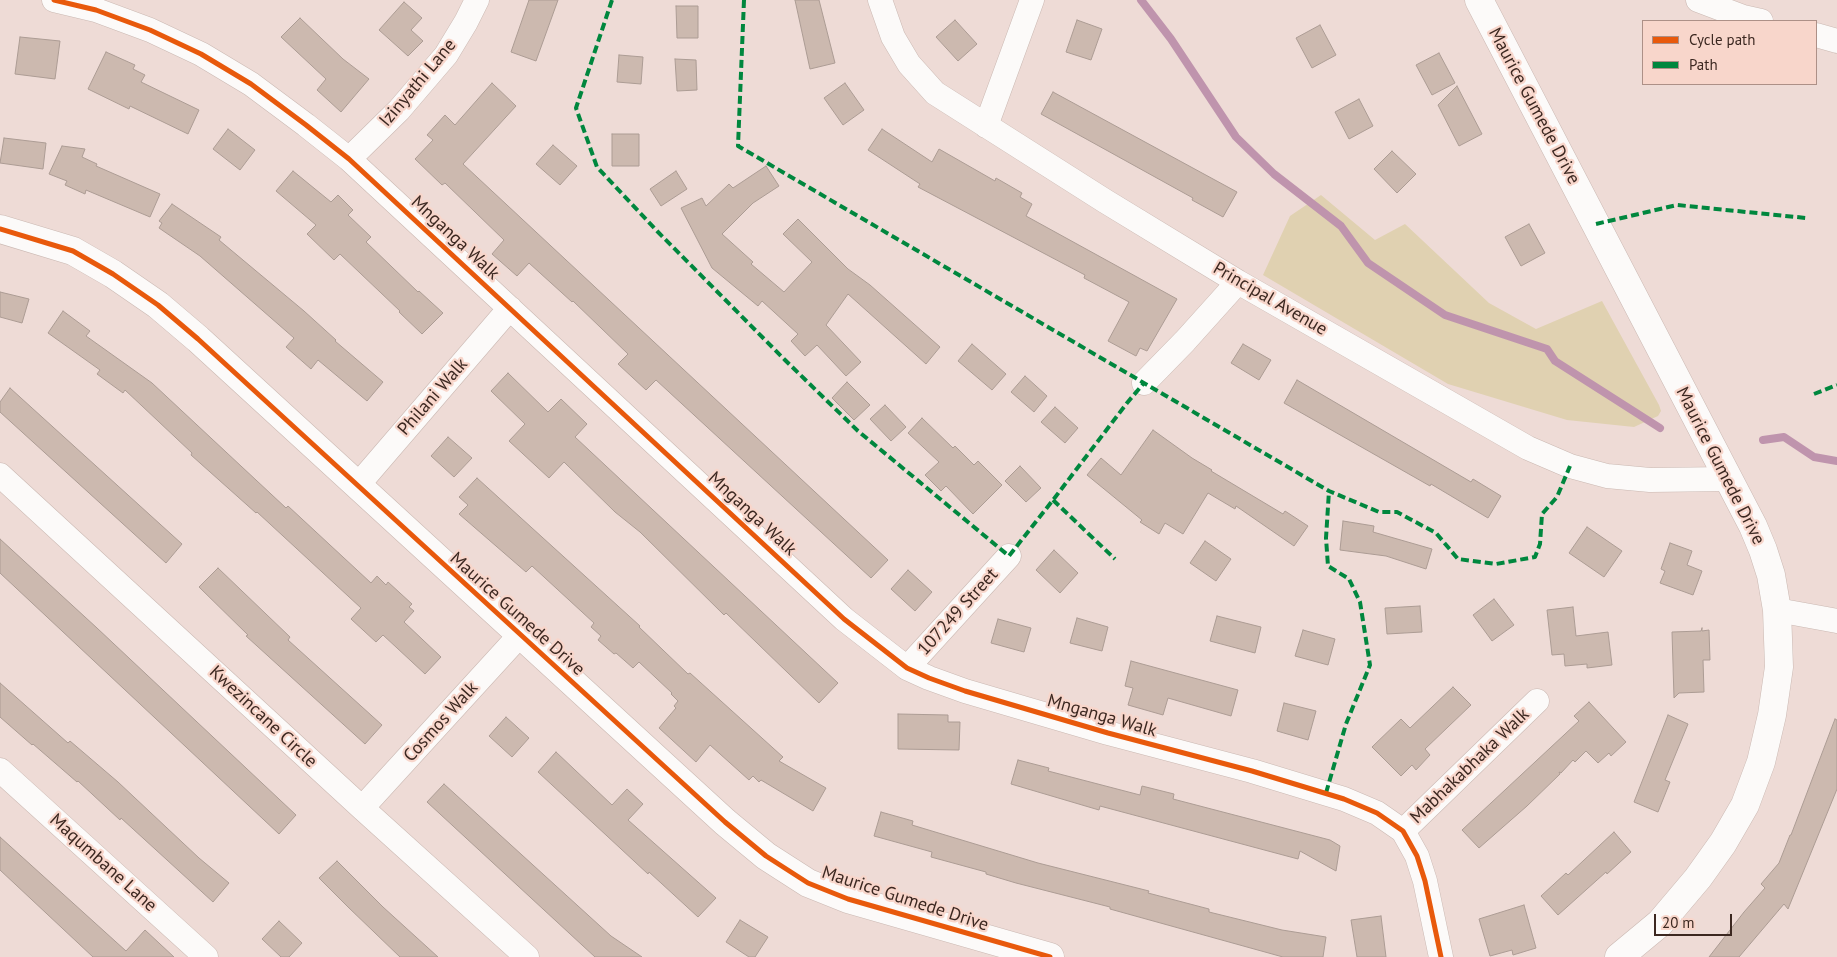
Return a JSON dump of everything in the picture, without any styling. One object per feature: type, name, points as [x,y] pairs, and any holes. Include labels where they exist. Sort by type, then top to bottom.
[{"type":"street","name":"Mnganga Walk","points":[[54,0],[96,10],[150,30],[201,54],[251,84],[349,159],[844,619],[907,668],[965,691],[1108,733],[1252,771],[1344,799],[1376,813],[1403,831],[1418,856],[1441,957]]},
{"type":"street","name":"Izinyathi Lane","points":[[349,159],[399,110],[446,56],[477,0]]},
{"type":"street","name":"Principal Avenue","points":[[880,0],[893,37],[909,64],[935,93],[1105,201],[1238,282],[1528,448],[1570,466],[1607,476],[1650,480],[1728,479]]},
{"type":"street","points":[[986,126],[1032,0]]},
{"type":"street","name":"Maurice Gumede Drive","points":[[1479,0],[1753,526],[1763,550],[1777,610],[1779,667],[1772,714],[1761,762],[1745,805],[1724,844],[1698,878],[1660,923],[1619,957]]},
{"type":"street","points":[[1698,0],[1743,17],[1756,20]]},
{"type":"street","points":[[1817,35],[1837,42]]},
{"type":"street","name":"Maurice Gumede Drive","points":[[0,229],[73,251],[113,274],[158,305],[198,339],[724,822],[766,856],[808,882],[848,899],[1050,957]]},
{"type":"street","points":[[1144,383],[1238,282]]},
{"type":"street","name":"Philani Walk","points":[[357,486],[510,308]]},
{"type":"street","name":"Kwezincane Circle","points":[[0,475],[527,957]]},
{"type":"street","name":"107249 Street","points":[[907,668],[1009,556]]},
{"type":"street","points":[[1777,610],[1837,621]]},
{"type":"street","name":"Cosmos Walk","points":[[362,808],[520,635]]},
{"type":"street","name":"Mabhakabhaka Walk","points":[[1403,831],[1537,701]]},
{"type":"street","name":"Maqumbane Lane","points":[[0,770],[206,957]]},
{"type":"shaded area","points":[[1321,195],[1375,240],[1405,224],[1489,303],[1536,329],[1602,301],[1659,405],[1661,411],[1658,416],[1634,427],[1567,420],[1448,384],[1263,275],[1290,216]]},
{"type":"building","points":[[529,0],[558,0],[536,61],[511,52]]},
{"type":"building","points":[[795,0],[819,0],[835,63],[810,69]]},
{"type":"building","points":[[404,2],[422,18],[411,30],[423,41],[408,56],[379,30]]},
{"type":"building","points":[[676,6],[698,6],[698,38],[677,38]]},
{"type":"building","points":[[300,18],[343,59],[369,79],[341,112],[317,90],[326,79],[281,37]]},
{"type":"building","points":[[955,20],[977,44],[958,61],[936,37]]},
{"type":"building","points":[[1077,20],[1102,29],[1091,60],[1066,52]]},
{"type":"building","points":[[1320,25],[1336,55],[1312,68],[1296,38]]},
{"type":"building","points":[[20,37],[60,41],[55,79],[15,74]]},
{"type":"building","points":[[106,52],[135,65],[133,69],[145,75],[141,82],[199,110],[188,134],[130,106],[129,109],[88,89]]},
{"type":"building","points":[[1439,53],[1455,83],[1432,95],[1416,65]]},
{"type":"building","points":[[619,55],[643,57],[641,84],[617,82]]},
{"type":"building","points":[[675,59],[696,60],[697,90],[677,91]]},
{"type":"building","points":[[492,83],[516,106],[463,164],[888,560],[871,578],[656,380],[646,390],[618,364],[628,354],[573,301],[529,263],[517,276],[492,254],[504,240],[445,183],[442,185],[415,159],[433,140],[427,135],[445,115],[455,125]]},
{"type":"building","points":[[845,83],[864,110],[843,125],[824,98]]},
{"type":"building","points":[[1457,86],[1482,134],[1459,146],[1438,105]]},
{"type":"building","points":[[1053,92],[1237,192],[1223,217],[1192,200],[1193,198],[1041,114]]},
{"type":"building","points":[[1359,99],[1373,126],[1349,139],[1335,112]]},
{"type":"building","points":[[228,129],[255,150],[240,170],[213,149]]},
{"type":"building","points":[[882,129],[932,162],[939,149],[995,181],[996,178],[1022,193],[1020,197],[1032,204],[1026,216],[1177,299],[1147,351],[1140,348],[1136,356],[1108,341],[1129,302],[1084,278],[1085,275],[918,187],[920,184],[868,150]]},
{"type":"building","points":[[612,134],[639,134],[639,166],[612,166]]},
{"type":"building","points":[[4,138],[46,143],[43,169],[0,163]]},
{"type":"building","points":[[553,145],[577,166],[560,185],[536,164]]},
{"type":"building","points":[[62,146],[85,149],[82,157],[97,164],[96,166],[160,194],[150,217],[86,190],[85,194],[65,185],[67,181],[49,174]]},
{"type":"building","points":[[1392,151],[1416,174],[1397,193],[1374,169]]},
{"type":"building","points":[[766,166],[779,186],[753,203],[722,234],[753,262],[751,264],[784,292],[812,262],[783,234],[798,219],[848,269],[870,285],[940,347],[926,364],[848,294],[826,325],[861,362],[846,376],[817,345],[805,356],[791,341],[798,334],[762,301],[758,306],[712,268],[681,208],[702,198],[706,206],[729,184],[733,188]]},
{"type":"building","points":[[293,171],[331,202],[338,195],[353,210],[348,215],[371,237],[366,242],[418,292],[443,313],[422,334],[340,254],[334,260],[307,234],[316,225],[276,191]]},
{"type":"building","points":[[676,171],[687,189],[661,206],[650,189]]},
{"type":"building","points":[[172,204],[221,237],[219,240],[304,311],[335,341],[383,382],[367,401],[318,360],[311,369],[286,347],[294,338],[200,256],[159,228],[162,223],[159,221]]},
{"type":"building","points":[[1529,224],[1545,253],[1521,266],[1505,237]]},
{"type":"building","points":[[0,292],[29,299],[22,323],[0,317]]},
{"type":"building","points":[[63,311],[90,331],[86,336],[152,383],[286,508],[288,506],[371,583],[377,576],[386,585],[388,582],[412,604],[409,607],[414,611],[404,622],[441,657],[425,674],[383,635],[376,642],[351,619],[361,608],[257,512],[191,455],[192,453],[125,390],[123,393],[97,374],[100,370],[48,333]]},
{"type":"building","points":[[972,344],[1006,374],[992,390],[958,361]]},
{"type":"building","points":[[1243,344],[1271,360],[1259,380],[1231,363]]},
{"type":"building","points":[[508,373],[548,412],[561,399],[587,424],[575,437],[838,683],[819,703],[726,613],[724,615],[640,532],[615,512],[564,462],[549,478],[509,441],[525,424],[491,391]]},
{"type":"building","points":[[1025,376],[1047,396],[1034,412],[1011,392]]},
{"type":"building","points":[[1297,380],[1471,482],[1473,479],[1501,496],[1488,518],[1431,484],[1430,486],[1284,403]]},
{"type":"building","points":[[847,382],[870,405],[854,420],[832,398]]},
{"type":"building","points":[[10,388],[182,544],[166,563],[0,412],[0,402]]},
{"type":"building","points":[[885,405],[906,427],[891,441],[870,419]]},
{"type":"building","points":[[1055,407],[1078,428],[1065,443],[1041,422]]},
{"type":"building","points":[[922,418],[953,448],[955,446],[974,465],[978,461],[1002,485],[973,514],[946,486],[941,491],[925,475],[939,462],[908,433]]},
{"type":"building","points":[[1153,430],[1211,471],[1283,514],[1285,511],[1308,526],[1294,546],[1236,506],[1235,509],[1208,493],[1183,534],[1165,523],[1159,534],[1140,522],[1142,520],[1087,475],[1101,458],[1121,475]]},
{"type":"building","points":[[448,437],[472,458],[454,477],[431,456]]},
{"type":"building","points":[[1020,466],[1041,488],[1026,502],[1005,481]]},
{"type":"building","points":[[477,478],[640,626],[688,674],[690,673],[783,757],[779,761],[826,788],[813,811],[761,780],[759,782],[753,776],[749,780],[710,745],[696,762],[659,728],[676,708],[674,706],[678,701],[672,693],[639,662],[633,668],[616,653],[614,654],[598,640],[601,636],[591,627],[594,623],[532,566],[526,572],[459,514],[468,505],[459,497]]},
{"type":"building","points":[[1343,521],[1374,526],[1373,532],[1432,549],[1426,569],[1386,556],[1340,550]]},
{"type":"building","points":[[1587,527],[1622,551],[1604,577],[1569,553]]},
{"type":"building","points":[[0,539],[296,815],[279,834],[0,573]]},
{"type":"building","points":[[1205,541],[1231,559],[1216,581],[1190,563]]},
{"type":"building","points":[[1670,543],[1692,551],[1687,565],[1702,571],[1693,595],[1660,583],[1665,571],[1661,569]]},
{"type":"building","points":[[1054,550],[1078,573],[1060,593],[1036,570]]},
{"type":"building","points":[[218,568],[290,637],[288,640],[382,725],[365,744],[246,636],[248,635],[199,587]]},
{"type":"building","points":[[908,570],[932,592],[915,611],[891,589]]},
{"type":"building","points":[[1494,599],[1514,625],[1492,641],[1473,615]]},
{"type":"building","points":[[1420,606],[1422,632],[1387,634],[1385,608]]},
{"type":"building","points":[[1573,607],[1576,636],[1608,632],[1612,665],[1587,668],[1587,664],[1565,666],[1564,654],[1552,655],[1547,610]]},
{"type":"building","points":[[1217,616],[1261,627],[1255,653],[1210,641]]},
{"type":"building","points":[[1077,618],[1108,627],[1102,651],[1070,643]]},
{"type":"building","points":[[998,619],[1031,628],[1024,652],[991,643]]},
{"type":"building","points":[[1702,628],[1702,631],[1709,630],[1710,660],[1703,660],[1704,692],[1679,693],[1674,698],[1672,632],[1701,631]]},
{"type":"building","points":[[1303,630],[1335,639],[1328,665],[1295,656]]},
{"type":"building","points":[[1131,661],[1238,690],[1231,716],[1168,698],[1163,715],[1128,705],[1133,688],[1125,686]]},
{"type":"building","points":[[0,683],[68,743],[70,741],[118,782],[199,858],[229,883],[213,902],[121,818],[120,820],[78,781],[0,717]]},
{"type":"building","points":[[1453,687],[1471,705],[1425,749],[1430,755],[1416,770],[1412,765],[1401,776],[1372,747],[1401,719],[1410,728]]},
{"type":"building","points":[[1589,702],[1626,742],[1611,756],[1609,753],[1598,763],[1586,751],[1575,762],[1573,760],[1527,806],[1479,848],[1462,830],[1579,721],[1574,716]]},
{"type":"building","points":[[1284,703],[1316,711],[1308,740],[1277,731]]},
{"type":"building","points":[[898,714],[948,715],[948,722],[960,722],[959,750],[898,749]]},
{"type":"building","points":[[1668,715],[1688,724],[1665,780],[1670,782],[1658,812],[1634,802]]},
{"type":"building","points":[[506,717],[529,738],[512,757],[489,736]]},
{"type":"building","points":[[1835,719],[1837,720],[1837,789],[1788,909],[1784,904],[1739,957],[1709,957],[1765,888],[1761,884],[1779,863]]},
{"type":"building","points":[[556,752],[612,805],[627,789],[643,804],[628,820],[716,898],[698,917],[649,872],[648,874],[538,772]]},
{"type":"building","points":[[1018,760],[1049,768],[1048,771],[1140,795],[1142,786],[1174,794],[1173,799],[1330,840],[1340,846],[1336,871],[1300,851],[1298,859],[1100,806],[1099,810],[1011,784]]},
{"type":"building","points":[[444,784],[611,936],[642,957],[595,957],[427,802]]},
{"type":"building","points":[[881,812],[913,821],[912,825],[1038,863],[1149,891],[1148,893],[1209,909],[1209,912],[1282,930],[1326,937],[1323,957],[1283,957],[1110,909],[1110,907],[1016,883],[986,874],[986,872],[931,857],[932,852],[874,836]]},
{"type":"building","points":[[1614,832],[1631,852],[1558,915],[1541,896],[1566,873],[1568,875]]},
{"type":"building","points":[[0,837],[126,951],[145,930],[174,957],[93,957],[0,870]]},
{"type":"building","points":[[337,861],[383,907],[438,957],[400,957],[319,878]]},
{"type":"building","points":[[1524,905],[1536,948],[1513,955],[1512,950],[1490,956],[1479,919]]},
{"type":"building","points":[[1381,916],[1386,957],[1357,957],[1351,920]]},
{"type":"building","points":[[740,920],[768,937],[755,957],[749,957],[726,942]]},
{"type":"building","points":[[279,921],[302,943],[289,957],[281,957],[262,939]]},
{"type":"waterway","points":[[1141,0],[1171,39],[1236,137],[1274,174],[1341,226],[1368,263],[1445,315],[1547,349],[1555,361],[1660,428]]},
{"type":"waterway","points":[[1763,440],[1784,437],[1814,457],[1837,461]]},
{"type":"marked path","points":[[612,0],[576,108],[597,167],[657,231],[858,431],[1009,556],[1144,383]]},
{"type":"marked path","points":[[744,0],[738,146],[1329,491],[1379,512],[1397,512],[1436,533],[1458,559],[1496,564],[1535,557],[1540,544],[1542,514],[1557,497],[1570,466]]},
{"type":"marked path","points":[[1596,224],[1677,205],[1806,218]]},
{"type":"marked path","points":[[1814,394],[1837,385]]},
{"type":"marked path","points":[[1326,793],[1346,724],[1370,665],[1360,602],[1349,579],[1328,566],[1326,538],[1329,491]]},
{"type":"marked path","points":[[1053,500],[1115,559]]},
{"type":"cycle path","points":[[54,0],[96,10],[150,30],[201,54],[251,84],[306,125],[349,159],[844,619],[907,668],[965,691],[1108,733],[1252,771],[1344,799],[1377,813],[1403,831],[1417,856],[1425,881],[1441,957]]},
{"type":"cycle path","points":[[0,229],[73,251],[113,274],[158,305],[198,339],[725,822],[766,856],[808,883],[848,899],[1050,957]]}]
